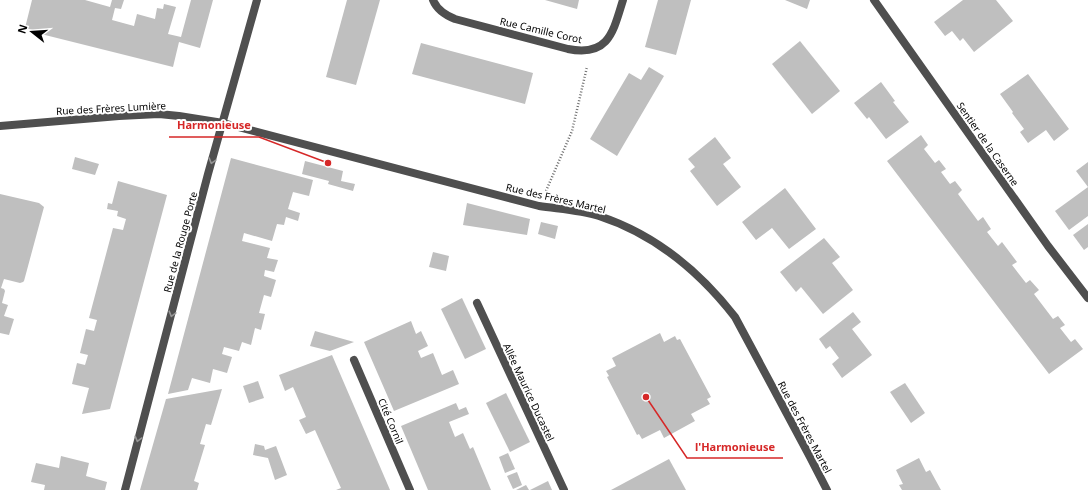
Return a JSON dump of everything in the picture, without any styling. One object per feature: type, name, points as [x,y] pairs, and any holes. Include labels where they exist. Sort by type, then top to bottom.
[{"type":"street","name":"Rue de la Rouge Porte","points":[[125,490],[208,174],[257,0]]},
{"type":"street","name":"Rue Camille Corot","points":[[433,0],[437,8],[455,19],[576,50],[592,50],[605,43],[610,37],[616,24],[623,0]]},
{"type":"street","name":"Sentier de la Caserne","points":[[874,0],[1048,246],[1088,298]]},
{"type":"street","name":"Rue des Frères Lumière","points":[[0,126],[159,114],[223,123]]},
{"type":"street","name":"Rue des Frères Martel","points":[[223,123],[539,206],[585,212],[600,216],[630,229],[650,240],[667,251],[696,274],[711,288],[734,317],[806,448],[827,490]]},
{"type":"street","name":"Allée Maurice Ducastel","points":[[477,303],[564,490]]},
{"type":"street","name":"Cité Cornil","points":[[354,360],[410,490]]},
{"type":"path","points":[[539,206],[572,131],[592,50]]},
{"type":"building","points":[[32,0],[85,0],[110,7],[112,0],[124,0],[121,9],[115,8],[112,20],[134,26],[137,14],[155,19],[157,8],[163,9],[164,4],[176,7],[168,34],[181,37],[191,0],[213,0],[200,48],[179,42],[173,67],[37,33],[37,31],[25,28]]},
{"type":"building","points":[[347,0],[380,0],[356,85],[326,77]]},
{"type":"building","points":[[545,0],[579,0],[577,9]]},
{"type":"building","points":[[658,0],[691,0],[676,55],[645,47]]},
{"type":"building","points":[[785,0],[810,0],[807,9]]},
{"type":"building","points":[[963,0],[996,0],[1013,21],[974,52],[963,38],[960,41],[952,31],[945,36],[934,22]]},
{"type":"building","points":[[800,41],[840,91],[812,114],[772,64]]},
{"type":"building","points":[[421,43],[533,73],[525,104],[412,74]]},
{"type":"building","points":[[649,67],[664,76],[617,156],[590,139],[629,73],[641,80]]},
{"type":"building","points":[[1028,74],[1069,129],[1054,141],[1046,130],[1028,143],[1020,132],[1024,129],[1000,94]]},
{"type":"building","points":[[881,82],[895,101],[893,102],[909,122],[886,139],[869,117],[867,119],[854,103]]},
{"type":"building","points":[[921,135],[928,145],[924,149],[935,163],[939,160],[946,169],[941,172],[950,184],[955,181],[962,190],[958,194],[978,221],[983,217],[991,229],[987,232],[998,246],[1002,242],[1017,262],[1012,265],[1026,283],[1030,280],[1039,290],[1034,294],[1053,319],[1058,316],[1065,325],[1060,328],[1071,342],[1075,339],[1083,349],[1049,374],[887,161]]},
{"type":"building","points":[[715,137],[731,158],[723,164],[741,187],[717,206],[690,171],[695,167],[688,159]]},
{"type":"building","points":[[75,157],[99,164],[95,175],[72,169]]},
{"type":"building","points":[[231,158],[313,180],[309,196],[293,192],[288,209],[300,213],[298,221],[286,217],[284,225],[277,224],[272,241],[244,233],[242,241],[270,248],[267,258],[278,260],[274,272],[265,270],[264,276],[276,280],[271,297],[264,295],[259,313],[265,314],[261,330],[255,328],[251,345],[242,342],[239,351],[224,347],[222,354],[232,357],[227,373],[213,369],[210,383],[192,378],[188,390],[168,394]]},
{"type":"building","points":[[305,161],[343,171],[341,181],[355,184],[353,191],[328,184],[329,181],[302,174]]},
{"type":"building","points":[[1088,162],[1088,187],[1076,171]]},
{"type":"building","points":[[118,181],[167,195],[110,409],[82,414],[89,388],[72,384],[77,363],[85,365],[88,355],[80,353],[86,329],[94,331],[97,320],[89,318],[113,228],[123,230],[126,219],[117,216],[118,211],[107,209],[108,203],[112,204]]},
{"type":"building","points":[[1088,187],[1088,216],[1069,230],[1055,211]]},
{"type":"building","points":[[785,188],[816,229],[789,249],[772,228],[756,240],[742,222]]},
{"type":"building","points":[[0,194],[39,203],[44,207],[24,281],[20,283],[4,279],[1,288],[5,291],[2,303],[8,305],[4,316],[14,319],[9,335],[0,333]]},
{"type":"building","points":[[467,203],[530,219],[527,235],[463,225]]},
{"type":"building","points":[[541,222],[558,226],[555,239],[538,234]]},
{"type":"building","points":[[1088,224],[1088,247],[1084,250],[1073,235]]},
{"type":"building","points":[[824,238],[840,257],[832,263],[853,290],[823,314],[801,287],[796,292],[780,272]]},
{"type":"building","points":[[433,252],[449,256],[446,271],[429,267]]},
{"type":"building","points":[[462,298],[486,349],[465,359],[441,309]]},
{"type":"building","points":[[853,312],[861,322],[852,329],[872,355],[842,378],[832,364],[839,358],[830,346],[826,349],[819,339]]},
{"type":"building","points":[[411,321],[416,334],[421,331],[428,346],[418,351],[421,358],[433,353],[442,375],[453,370],[459,384],[394,411],[364,342]]},
{"type":"building","points":[[315,331],[354,342],[330,351],[310,346]]},
{"type":"building","points":[[660,333],[664,342],[675,336],[677,340],[680,339],[711,397],[707,399],[710,404],[691,414],[695,421],[664,438],[660,430],[642,439],[639,434],[637,435],[607,377],[609,376],[606,371],[616,366],[612,358]]},
{"type":"building","points":[[332,355],[390,490],[336,490],[341,488],[315,430],[306,434],[299,420],[306,417],[293,387],[285,391],[279,375]]},
{"type":"building","points":[[258,381],[264,398],[249,403],[243,386]]},
{"type":"building","points":[[905,383],[925,413],[911,423],[890,392]]},
{"type":"building","points":[[222,389],[211,425],[206,424],[200,444],[205,445],[194,481],[199,483],[197,490],[140,490],[166,399]]},
{"type":"building","points":[[506,393],[530,442],[510,452],[486,403]]},
{"type":"building","points":[[456,403],[459,410],[466,407],[469,414],[449,422],[455,437],[463,433],[470,449],[473,447],[491,490],[428,490],[401,426]]},
{"type":"building","points":[[255,444],[264,446],[265,450],[276,446],[287,475],[275,480],[268,458],[253,455]]},
{"type":"building","points":[[508,453],[515,469],[505,473],[499,457]]},
{"type":"building","points":[[61,456],[89,463],[86,476],[107,482],[105,490],[44,490],[45,485],[31,482],[36,463],[59,468]]},
{"type":"building","points":[[919,458],[926,472],[930,470],[941,490],[902,490],[899,485],[903,484],[896,470]]},
{"type":"building","points":[[669,459],[686,490],[611,490]]},
{"type":"building","points":[[517,472],[522,485],[513,489],[507,476]]},
{"type":"building","points":[[548,481],[552,490],[530,490]]},
{"type":"building","points":[[526,485],[529,490],[516,490]]},
{"type":"place","name":"Harmonieuse","points":[[328,163]]},
{"type":"place","name":"l'Harmonieuse","points":[[646,397]]}]
